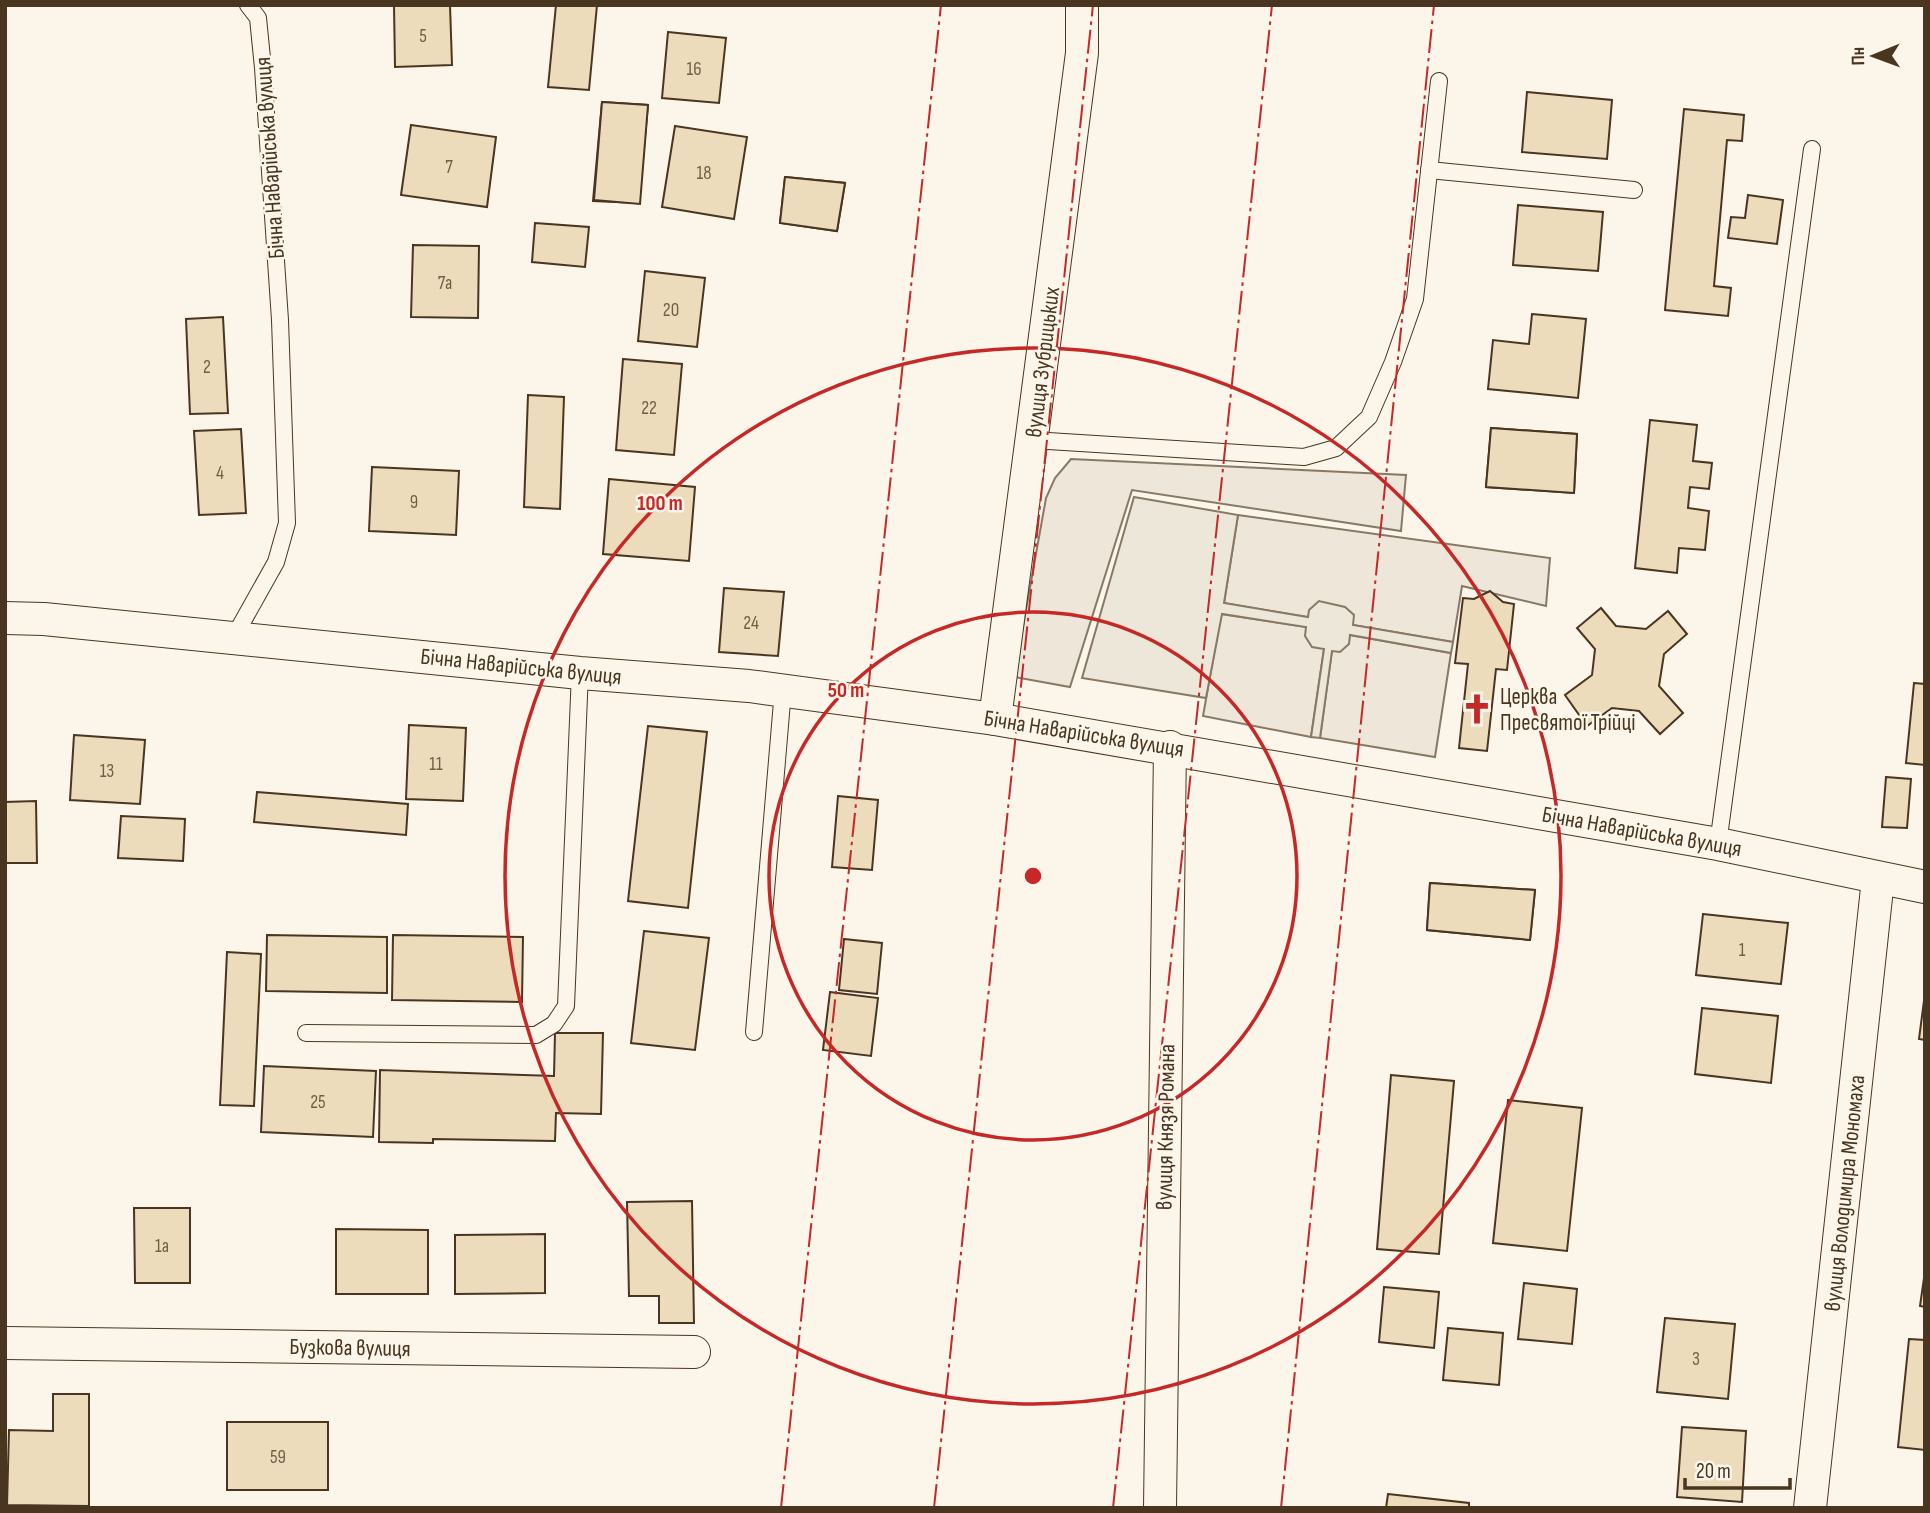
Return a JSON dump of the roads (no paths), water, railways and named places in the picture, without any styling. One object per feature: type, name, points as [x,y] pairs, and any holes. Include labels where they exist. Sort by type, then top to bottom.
[{"type":"street","name":"вулиця Зубрицьких","points":[[995,719],[1082,53],[1082,5]]},
{"type":"street","name":"Бічна Наварійська вулиця","points":[[5,618],[44,618],[783,691],[995,719],[1170,747],[1718,844],[1925,887]]},
{"type":"street","name":"вулиця Князя Романа","points":[[1160,1508],[1170,747]]},
{"type":"street","name":"вулиця Володимира Мономаха","points":[[1810,1508],[1878,879]]},
{"type":"street","name":"Бузкова вулиця","points":[[5,1343],[694,1352]]},
{"type":"lane","name":"Бічна Наварійська вулиця","points":[[234,637],[276,562],[287,523],[280,320],[263,68],[258,18],[248,5]]},
{"type":"lane","points":[[1032,440],[1304,457],[1336,448],[1369,417],[1393,362],[1415,299],[1439,80]]},
{"type":"lane","points":[[1718,844],[1812,149]]},
{"type":"lane","points":[[1429,170],[1634,190]]},
{"type":"lane","points":[[306,1033],[537,1035],[555,1024],[566,1006],[580,673]]},
{"type":"lane","points":[[754,1032],[783,691]]},
{"type":"place","name":"Церква Пресвятої Трійці","points":[[1477,709]]}]
